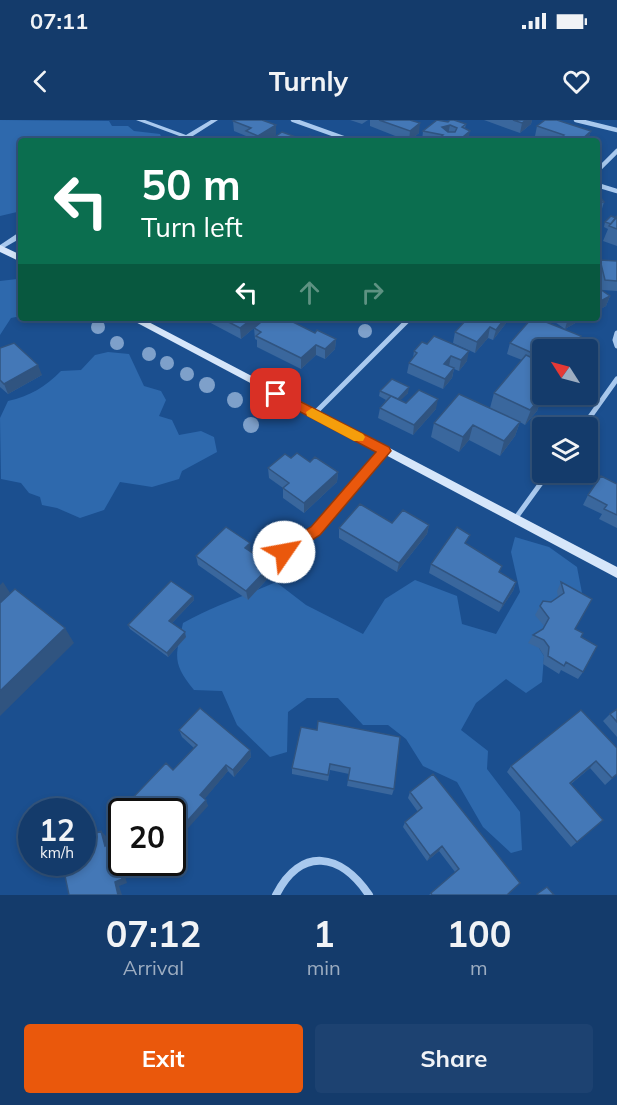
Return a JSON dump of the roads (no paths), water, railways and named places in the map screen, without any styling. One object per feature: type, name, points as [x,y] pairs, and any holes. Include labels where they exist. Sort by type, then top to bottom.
[{"type":"main road","points":[[0,248],[18,257]]},
{"type":"main road","points":[[139,321],[617,573]]},
{"type":"street","points":[[139,120],[181,138]]},
{"type":"street","points":[[185,138],[215,120]]},
{"type":"street","points":[[293,120],[344,138]]},
{"type":"street","points":[[576,120],[617,130]]},
{"type":"street","points":[[600,168],[617,151]]},
{"type":"street","points":[[600,186],[617,191]]},
{"type":"street","points":[[0,248],[18,237]]},
{"type":"street","points":[[314,414],[407,321]]},
{"type":"street","points":[[617,333],[615,340],[617,346]]},
{"type":"street","points":[[590,417],[617,379]]},
{"type":"street","points":[[515,519],[541,483]]},
{"type":"street","points":[[276,895],[288,875],[301,865],[316,861],[332,861],[347,867],[360,879],[369,895]]},
{"type":"lane","points":[[268,562],[315,531],[385,451]]}]
